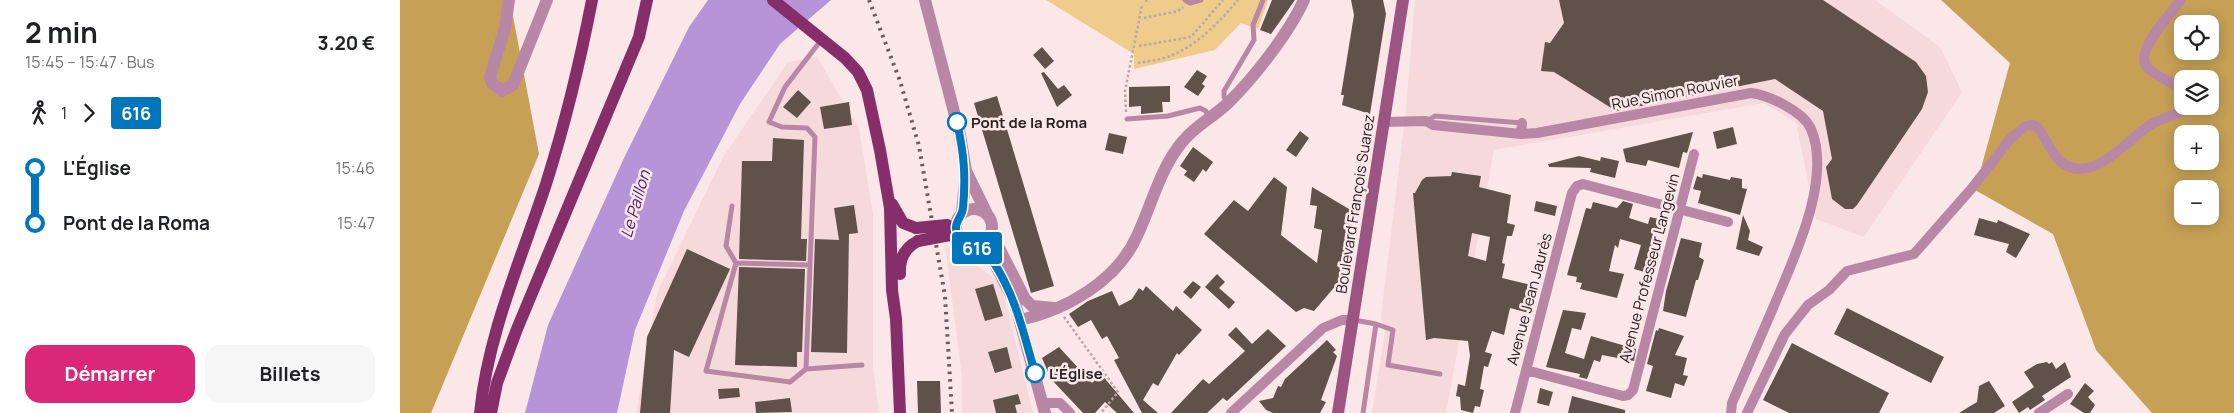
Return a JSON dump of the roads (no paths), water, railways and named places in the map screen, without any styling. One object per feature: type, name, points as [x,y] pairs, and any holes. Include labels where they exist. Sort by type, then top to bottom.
[{"type":"main road","points":[[480,413],[485,378],[498,322],[552,164],[581,55],[592,0]]},
{"type":"main road","points":[[491,413],[510,346],[639,37],[647,0]]},
{"type":"main road","points":[[644,19],[654,0]]},
{"type":"main road","points":[[773,0],[850,63],[864,81],[888,192],[900,413]]},
{"type":"main road","name":"Boulevard François Suarez","points":[[1338,413],[1403,0]]},
{"type":"main road","points":[[888,192],[901,220],[916,228],[955,226]]},
{"type":"main road","points":[[896,319],[901,259],[907,248],[918,241],[955,226]]},
{"type":"street","points":[[509,0],[505,28],[490,76],[492,83],[502,91],[513,85],[547,0]]},
{"type":"street","points":[[925,0],[951,95],[966,171],[993,223],[992,234],[1025,299],[1032,306],[1058,308]]},
{"type":"street","points":[[1020,320],[1040,316],[1058,308],[1096,285],[1118,265],[1136,238],[1173,154],[1185,138],[1228,103],[1270,52],[1304,0]]},
{"type":"street","points":[[2174,83],[2152,71],[2146,65],[2143,58],[2148,45],[2181,0]]},
{"type":"street","name":"Rue Simon Rouvier","points":[[1384,122],[1426,121],[1433,126],[1520,134],[1537,133],[1751,93],[1772,98],[1805,120],[1811,127],[1816,159],[1815,182],[1808,222],[1732,403],[1731,413]]},
{"type":"street","points":[[1747,413],[1785,334],[1808,305],[1829,290],[1847,270],[1914,254],[1972,188],[2011,138],[2026,126],[2033,125],[2038,128],[2060,162],[2082,169],[2092,167],[2110,158],[2150,124],[2174,115]]},
{"type":"street","points":[[1520,134],[1522,123]]},
{"type":"street","name":"Avenue Professeur Langevin","points":[[1526,370],[1622,396],[1628,395],[1633,390],[1694,154]]},
{"type":"street","points":[[966,171],[955,226],[964,243],[974,246],[993,260],[1015,303],[1044,408],[1060,404],[1070,413]]},
{"type":"street","name":"Avenue Jean Jaurès","points":[[1515,413],[1572,193],[1577,186],[1583,184],[1680,208]]},
{"type":"street","points":[[1680,208],[1728,222]]},
{"type":"street","points":[[955,226],[977,209],[987,214]]},
{"type":"street","points":[[974,246],[985,243],[992,234]]},
{"type":"street","points":[[1231,413],[1324,328],[1342,320],[1353,320]]},
{"type":"street","points":[[2039,413],[2068,394]]},
{"type":"lane","points":[[1187,2],[1201,0]]},
{"type":"lane","points":[[1228,103],[1224,97],[1224,91],[1254,40],[1253,24],[1263,0]]},
{"type":"lane","points":[[806,369],[815,137],[807,128],[782,127],[769,122],[785,87],[819,36]]},
{"type":"lane","points":[[1127,119],[1168,116],[1200,108],[1206,111],[1209,118]]},
{"type":"lane","points":[[1426,121],[1435,116],[1522,123]]},
{"type":"lane","points":[[732,206],[726,246],[736,263],[706,371],[790,382],[806,369],[862,365]]},
{"type":"lane","points":[[736,263],[810,266]]},
{"type":"lane","points":[[1353,320],[1376,324],[1393,330],[1388,365],[1440,374]]},
{"type":"lane","points":[[1363,413],[1376,324]]},
{"type":"water","name":"Le Paillon","points":[[708,0],[831,0],[780,44],[740,104],[684,211],[635,330],[617,413],[525,413],[548,325],[624,158],[689,27]]},
{"type":"railway","points":[[869,0],[900,81],[919,146],[945,296],[952,413]]},
{"type":"place","name":"Pont de la Roma","points":[[957,122]]},
{"type":"place","name":"L'Église","points":[[1035,373]]}]
